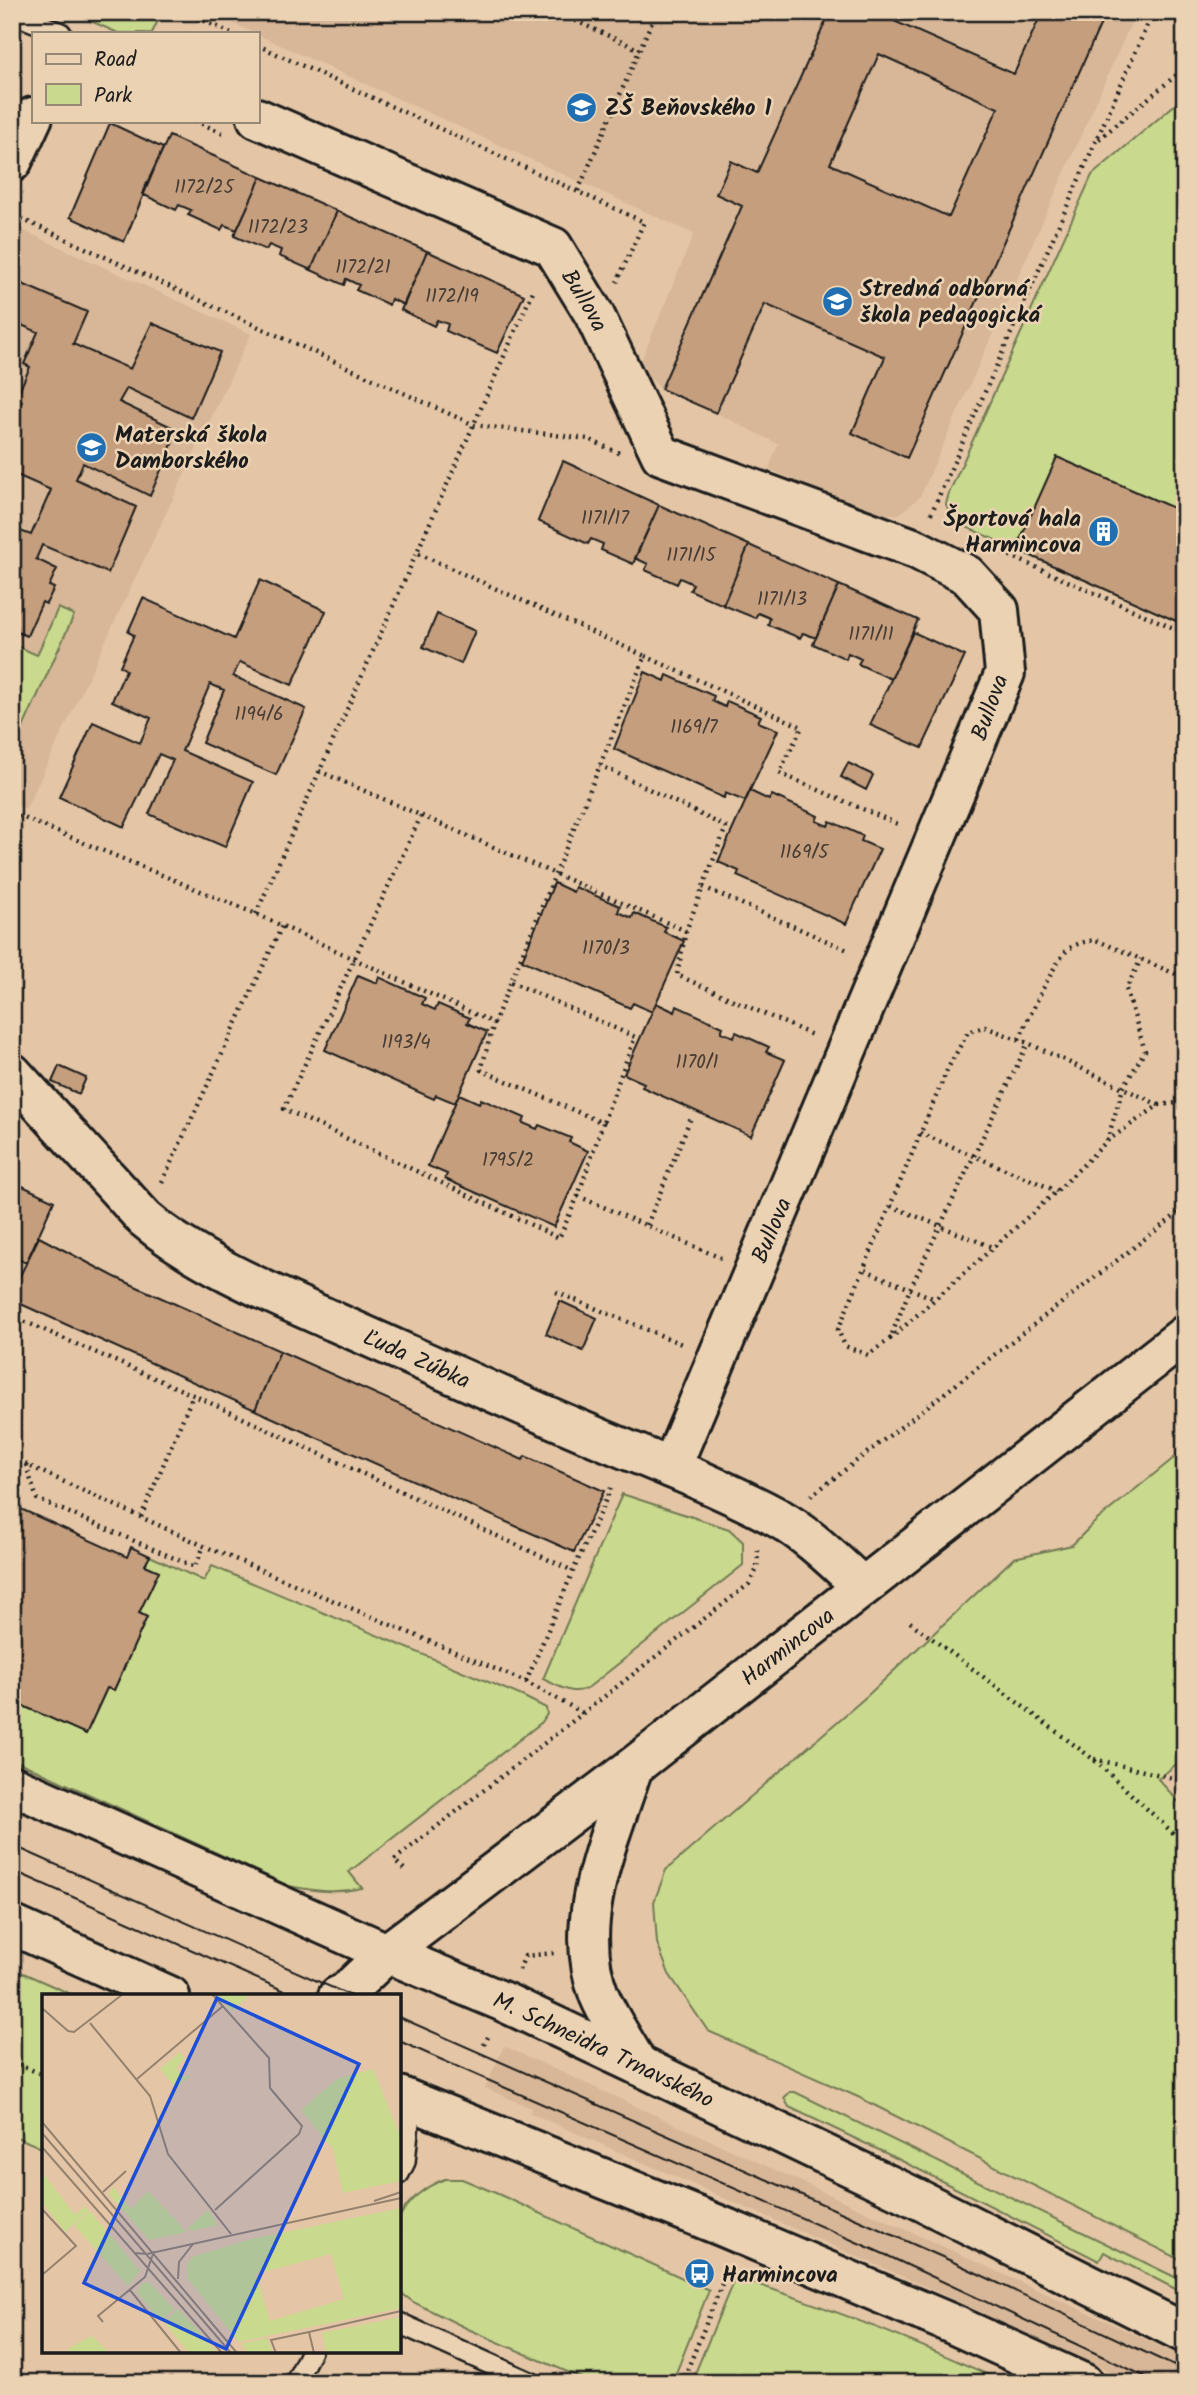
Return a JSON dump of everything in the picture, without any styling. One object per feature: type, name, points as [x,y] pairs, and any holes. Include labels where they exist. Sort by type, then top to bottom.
[{"type":"street","name":"Bullova","points":[[259,119],[553,247],[594,314],[661,455],[916,549],[967,575],[999,610],[1005,673],[671,1468]]},
{"type":"street","name":"Ľuda Zúbka","points":[[12,1073],[145,1219],[190,1251],[285,1301],[671,1468],[781,1520],[824,1551],[862,1586]]},
{"type":"street","name":"Harmincova","points":[[343,1994],[387,1953],[633,1767],[1185,1335]]},
{"type":"street","points":[[633,1767],[596,1883],[591,1912],[590,1950],[600,1996],[638,2064]]},
{"type":"street","name":"M. Schneidra Trnavského","points":[[12,1785],[638,2064],[916,2198],[1185,2333]]},
{"type":"street","points":[[12,1925],[166,1994]]},
{"type":"street","points":[[385,1994],[387,1953]]},
{"type":"street","points":[[403,2089],[938,2317],[1083,2383]]},
{"type":"lane","points":[[12,13],[59,32]]},
{"type":"lane","points":[[401,2170],[405,2162],[403,2089]]},
{"type":"lane","points":[[401,2324],[532,2383]]},
{"type":"lane","points":[[295,2383],[310,2353]]},
{"type":"path","points":[[185,12],[229,32]]},
{"type":"path","points":[[556,12],[640,50]]},
{"type":"path","points":[[578,191],[656,12]]},
{"type":"path","points":[[916,549],[1153,12]]},
{"type":"path","points":[[1096,141],[1185,68]]},
{"type":"path","points":[[15,216],[474,425],[588,439],[626,456]]},
{"type":"path","points":[[256,914],[553,247]]},
{"type":"path","points":[[416,553],[802,727],[779,773],[904,827]]},
{"type":"path","points":[[603,1123],[481,1070],[494,1023],[645,656]]},
{"type":"path","points":[[600,765],[726,827],[686,931],[677,975],[813,1035]]},
{"type":"path","points":[[319,771],[686,931]]},
{"type":"path","points":[[12,813],[256,914],[494,1023]]},
{"type":"path","points":[[421,816],[284,1109],[559,1238],[579,1195],[635,1037],[511,982]]},
{"type":"path","points":[[703,887],[862,957]]},
{"type":"path","points":[[145,1219],[282,926]]},
{"type":"path","points":[[1019,1039],[1059,962],[1068,949],[1084,942],[1096,940],[1185,978]]},
{"type":"path","points":[[1107,1142],[1123,1088],[1144,1051],[1126,989],[1141,959]]},
{"type":"path","points":[[1159,1105],[1019,1039],[985,1027],[968,1032],[948,1068],[838,1330],[845,1346],[868,1355],[890,1339],[1057,1191],[1107,1142],[1159,1105],[1185,1102]]},
{"type":"path","points":[[890,1339],[910,1289],[1027,1043]]},
{"type":"path","points":[[647,1225],[692,1115]]},
{"type":"path","points":[[920,1133],[1057,1191]]},
{"type":"path","points":[[579,1195],[754,1272]]},
{"type":"path","points":[[891,1206],[941,1224],[992,1247]]},
{"type":"path","points":[[809,1498],[1185,1208]]},
{"type":"path","points":[[865,1269],[935,1298]]},
{"type":"path","points":[[556,1292],[691,1348]]},
{"type":"path","points":[[12,1316],[192,1395],[573,1571]]},
{"type":"path","points":[[141,1517],[192,1395]]},
{"type":"path","points":[[526,1682],[573,1571],[629,1451]]},
{"type":"path","points":[[12,1458],[204,1546],[526,1682],[583,1713]]},
{"type":"path","points":[[25,1464],[37,1499],[195,1567],[204,1546]]},
{"type":"path","points":[[140,1551],[144,1545]]},
{"type":"path","points":[[404,1869],[394,1860],[749,1584],[757,1569],[758,1547]]},
{"type":"path","points":[[911,1622],[1093,1759],[1185,1844]]},
{"type":"path","points":[[1093,1759],[1185,1781]]},
{"type":"path","points":[[523,1962],[525,1956],[560,1953]]},
{"type":"path","points":[[484,2045],[488,2037]]},
{"type":"path","points":[[12,2062],[42,2074]]},
{"type":"path","points":[[682,2383],[722,2284]]},
{"type":"shaded area","name":"Stredná odborná škola pedagogická","points":[[237,12],[1136,12],[920,497],[899,514],[873,514],[769,469],[778,444],[661,389],[638,368],[694,234],[259,35],[259,32],[252,32],[232,23]]},
{"type":"shaded area","points":[[18,228],[251,334],[26,809],[12,803],[12,239]]},
{"type":"shaded area","points":[[504,2046],[1185,2358],[1185,2383],[1135,2383],[913,2281],[530,2113],[531,2108],[485,2088]]},
{"type":"green space","points":[[70,12],[162,12],[152,32],[116,32]]},
{"type":"green space","points":[[1185,96],[1185,625],[953,521],[946,504],[1092,175]]},
{"type":"green space","points":[[58,608],[74,615],[12,752],[12,644],[37,655]]},
{"type":"green space","points":[[1185,1449],[1185,1757],[1158,1779],[1185,1809],[1185,2262],[858,2097],[708,2031],[669,1974],[657,1943],[654,1902],[666,1870],[867,1696],[1014,1558],[1072,1545],[1096,1521]]},
{"type":"green space","points":[[622,1494],[729,1529],[743,1542],[743,1565],[589,1687],[572,1691],[543,1679]]},
{"type":"green space","points":[[150,1556],[204,1581],[212,1566],[522,1696],[546,1708],[547,1714],[542,1722],[349,1872],[362,1888],[326,1891],[289,1886],[12,1759],[12,1701],[86,1734],[107,1688],[114,1690],[147,1617],[139,1613],[159,1571],[145,1565]]},
{"type":"green space","points":[[12,1968],[70,1994],[42,1994],[42,2148],[12,2135]]},
{"type":"green space","points":[[790,2092],[795,2092],[1185,2282],[1185,2294],[1104,2252],[1099,2261],[789,2107],[784,2098]]},
{"type":"green space","points":[[445,2179],[462,2179],[709,2290],[672,2383],[593,2383],[468,2329],[413,2302],[401,2293],[401,2216],[418,2194]]},
{"type":"green space","points":[[735,2277],[872,2326],[1006,2383],[691,2383]]},
{"type":"building","points":[[830,12],[898,12],[894,21],[1014,74],[1042,12],[1106,12],[907,458],[852,433],[885,357],[765,304],[716,413],[661,389],[742,206],[716,194],[731,161],[757,173]],"holes":[[[879,54],[998,108],[949,217],[830,164]]]},
{"type":"building","points":[[110,123],[163,148],[124,242],[70,217]]},
{"type":"building","points":[[169,136],[261,177],[237,230],[224,225],[221,230],[188,215],[191,210],[179,205],[176,210],[142,194]]},
{"type":"building","points":[[261,177],[337,211],[311,270],[279,256],[281,250],[269,245],[266,250],[234,236]]},
{"type":"building","points":[[337,211],[427,251],[404,305],[391,299],[389,305],[356,290],[359,285],[346,279],[344,285],[311,270]]},
{"type":"building","points":[[427,251],[524,295],[497,353],[446,331],[448,324],[437,320],[434,326],[401,310]]},
{"type":"building","name":"Materská škola Damborského","points":[[20,283],[87,312],[73,344],[130,369],[152,323],[220,352],[191,418],[127,388],[119,402],[178,430],[150,496],[83,463],[76,479],[136,507],[108,573],[42,545],[36,559],[57,569],[49,586],[54,588],[46,604],[42,602],[27,636],[12,630],[12,528],[31,535],[51,490],[12,473],[12,423],[22,401],[16,398],[30,367],[24,364],[38,332],[12,321],[12,302]]},
{"type":"building","name":"Športová hala Harmincova","points":[[1057,457],[1185,513],[1185,625],[1016,549]]},
{"type":"building","points":[[563,461],[659,505],[633,564],[601,550],[603,544],[591,539],[588,544],[538,521]]},
{"type":"building","points":[[659,505],[749,545],[723,605],[690,590],[693,584],[680,578],[677,584],[645,570],[648,564],[635,558]]},
{"type":"building","points":[[749,545],[839,585],[816,638],[803,633],[800,638],[768,625],[770,618],[758,613],[755,618],[723,605]]},
{"type":"building","points":[[260,580],[326,611],[292,685],[240,662],[233,676],[306,709],[276,775],[202,743],[224,690],[210,684],[182,751],[253,782],[225,847],[149,814],[173,760],[159,754],[124,827],[59,797],[93,722],[140,743],[151,718],[112,701],[126,670],[120,666],[134,635],[128,632],[143,598],[234,639]]},
{"type":"building","points":[[839,585],[918,620],[891,679],[858,664],[861,659],[848,653],[846,659],[813,644]]},
{"type":"building","points":[[437,614],[475,631],[461,664],[423,647]]},
{"type":"building","points":[[913,632],[965,656],[922,748],[870,725]]},
{"type":"building","points":[[645,672],[665,681],[667,675],[714,696],[712,701],[725,707],[727,701],[761,716],[758,722],[778,730],[745,801],[725,793],[724,798],[614,749]]},
{"type":"building","points":[[848,763],[873,775],[866,790],[841,777]]},
{"type":"building","points":[[750,791],[769,800],[772,795],[818,816],[816,821],[828,826],[830,821],[863,836],[861,841],[880,849],[846,924],[737,876],[739,871],[718,862]]},
{"type":"building","points":[[554,883],[573,892],[575,887],[620,906],[618,912],[632,918],[634,913],[666,927],[664,932],[684,941],[652,1012],[633,1003],[630,1008],[522,960]]},
{"type":"building","points":[[358,975],[377,983],[379,977],[425,998],[422,1004],[435,1010],[438,1004],[470,1018],[467,1023],[487,1032],[455,1103],[436,1095],[434,1099],[325,1050]]},
{"type":"building","points":[[656,1003],[675,1012],[677,1006],[723,1027],[721,1032],[734,1037],[736,1032],[769,1047],[766,1052],[785,1060],[751,1136],[642,1087],[644,1083],[624,1074]]},
{"type":"building","points":[[59,1066],[86,1078],[79,1094],[52,1082]]},
{"type":"building","points":[[459,1094],[479,1103],[481,1099],[525,1118],[523,1123],[537,1129],[539,1125],[571,1138],[569,1142],[588,1151],[554,1227],[445,1179],[447,1174],[428,1166]]},
{"type":"building","points":[[12,1181],[54,1201],[26,1263],[12,1256]]},
{"type":"building","points":[[39,1237],[115,1277],[280,1351],[255,1410],[12,1300],[12,1292]]},
{"type":"building","points":[[560,1301],[597,1318],[583,1351],[546,1334]]},
{"type":"building","points":[[280,1351],[523,1460],[525,1456],[604,1491],[574,1552],[255,1410]]},
{"type":"building","points":[[12,1505],[127,1557],[131,1547],[150,1556],[145,1565],[159,1571],[139,1613],[147,1617],[114,1690],[107,1688],[86,1734],[12,1701]]},
{"type":"tram line","points":[[12,1845],[347,1994]]},
{"type":"tram line","points":[[12,1870],[291,1994]]},
{"type":"tram line","points":[[401,2018],[949,2260],[1185,2371]]},
{"type":"tram line","points":[[401,2042],[886,2255],[1159,2383]]},
{"type":"place","name":"ZŠ Beňovského 1","points":[[582,107]]},
{"type":"place","name":"Stredná odborná škola pedagogická","points":[[837,301]]},
{"type":"place","name":"Materská škola Damborského","points":[[92,447]]},
{"type":"place","name":"Športová hala Harmincova","points":[[1104,531]]},
{"type":"place","name":"Harmincova","points":[[699,2274]]}]
